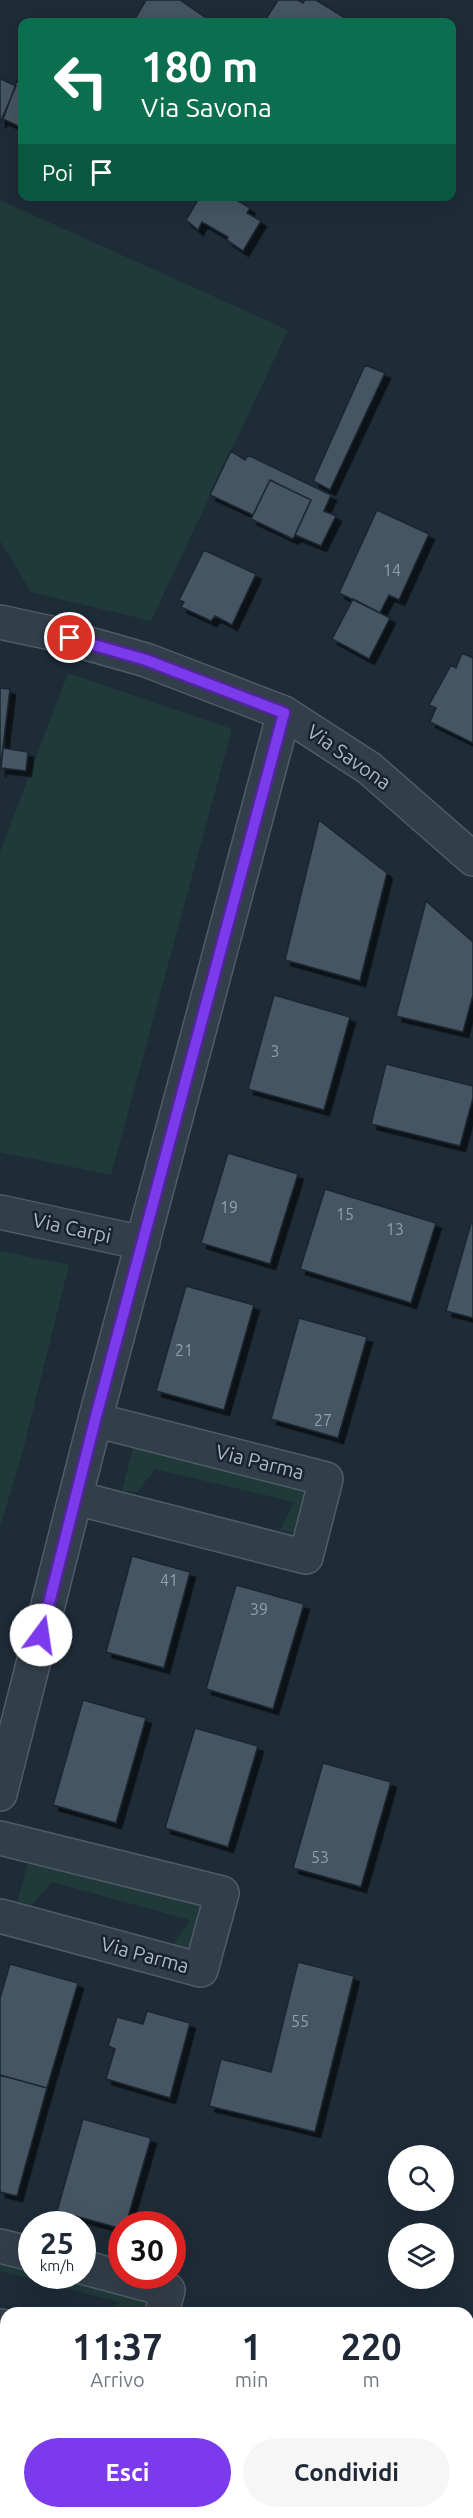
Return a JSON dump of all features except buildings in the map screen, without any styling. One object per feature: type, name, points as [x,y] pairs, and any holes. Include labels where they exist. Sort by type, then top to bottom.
[{"type":"street","name":"Via Savona","points":[[0,622],[51,633],[146,660],[284,713],[369,768],[473,859]]},
{"type":"street","points":[[0,1794],[95,1420],[284,713]]},
{"type":"street","name":"Via Carpi","points":[[0,1212],[143,1243]]},
{"type":"street","name":"Via Parma","points":[[76,1498],[306,1557],[326,1479],[95,1420]]},
{"type":"street","name":"Via Parma","points":[[0,1838],[222,1893],[201,1970],[0,1916]]},
{"type":"street","points":[[0,2246],[18,2250]]},
{"type":"street","points":[[96,2271],[168,2290],[164,2307]]},
{"type":"green space","points":[[0,200],[288,330],[151,621],[31,592],[0,541]]},
{"type":"green space","points":[[68,673],[232,729],[111,1175],[0,1152],[0,852]]},
{"type":"green space","points":[[0,1251],[69,1265],[23,1450],[0,1528]]},
{"type":"green space","points":[[134,1444],[308,1489],[296,1533],[280,1530],[294,1502],[155,1469],[137,1492],[122,1491]]},
{"type":"green space","points":[[28,1861],[200,1903],[189,1948],[173,1945],[190,1920],[52,1882],[29,1908],[17,1904]]},
{"type":"green space","points":[[0,2259],[18,2264],[18,2276],[0,2271]]},
{"type":"green space","points":[[96,2285],[148,2298],[146,2307],[115,2307],[119,2302],[69,2289],[96,2289]]},
{"type":"route","points":[[41,1635],[95,1420],[284,713],[146,660],[70,638]]}]
